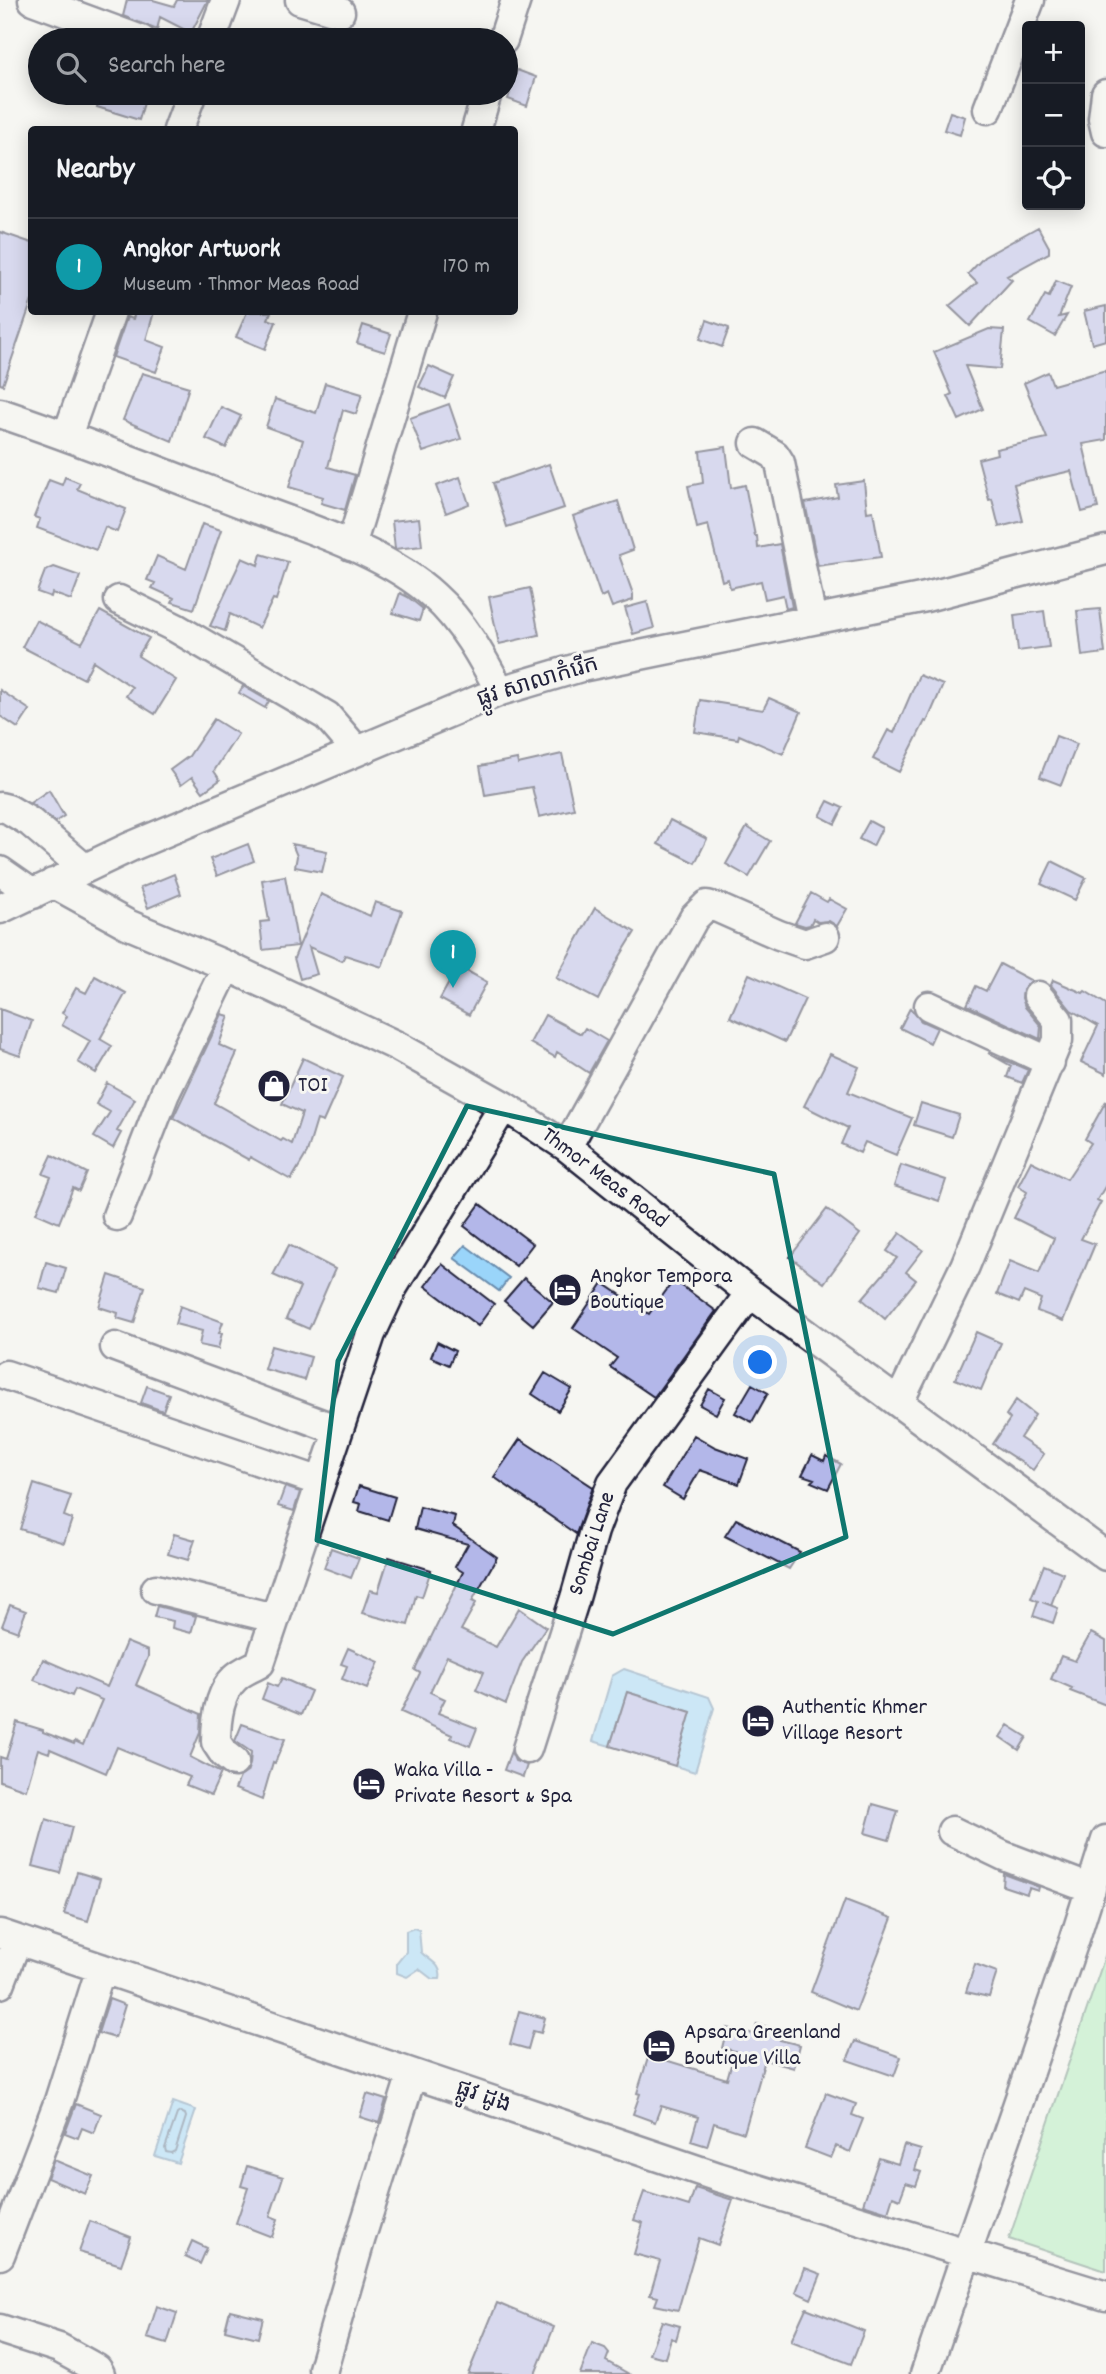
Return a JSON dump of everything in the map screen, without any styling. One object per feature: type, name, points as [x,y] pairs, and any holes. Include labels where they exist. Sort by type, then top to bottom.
[{"type":"street","points":[[33,0],[109,28]]},
{"type":"street","points":[[216,28],[226,0]]},
{"type":"street","points":[[300,0],[340,12]]},
{"type":"street","points":[[507,28],[516,0]]},
{"type":"street","points":[[988,109],[1030,0]]},
{"type":"street","points":[[1106,94],[1103,119],[1106,132]]},
{"type":"street","points":[[180,126],[187,105]]},
{"type":"street","points":[[477,126],[483,105]]},
{"type":"street","points":[[67,436],[110,315]]},
{"type":"street","points":[[351,546],[421,315]]},
{"type":"street","points":[[0,413],[67,436],[351,546],[404,574],[432,594],[449,611],[478,651],[500,691]]},
{"type":"street","points":[[755,443],[775,455],[780,463],[812,620]]},
{"type":"street","name":"ផ្លូវ សាលាកំរើក","points":[[0,908],[130,846],[500,691],[581,667],[926,597],[1106,550]]},
{"type":"street","points":[[119,600],[176,628],[327,716],[358,751]]},
{"type":"street","points":[[0,807],[30,822],[84,868]]},
{"type":"street","name":"Thmor Meas Road","points":[[0,871],[227,966],[397,1046],[504,1106],[567,1147],[740,1306],[899,1402],[960,1450],[1106,1556]]},
{"type":"street","points":[[567,1147],[701,909],[707,905],[718,908],[805,944],[825,937]]},
{"type":"street","points":[[117,1216],[165,1093],[227,966]]},
{"type":"street","points":[[899,1402],[965,1266],[1058,1040],[1058,1020],[1038,996]]},
{"type":"street","points":[[929,1006],[1050,1062]]},
{"type":"street","points":[[234,1762],[216,1742],[217,1715],[237,1676],[260,1663],[371,1334],[386,1301],[504,1106]]},
{"type":"street","name":"Sombai Lane","points":[[527,1749],[594,1531],[612,1483],[740,1306]]},
{"type":"street","points":[[115,1347],[338,1430]]},
{"type":"street","points":[[6,1375],[321,1482]]},
{"type":"street","points":[[156,1589],[274,1618]]},
{"type":"street","points":[[952,1831],[1004,1856],[1091,1889]]},
{"type":"street","points":[[925,2374],[968,2254],[1106,1840]]},
{"type":"street","points":[[0,1984],[8,1937]]},
{"type":"street","name":"ផ្លូវ ដូង","points":[[8,1937],[718,2178],[1106,2296]]},
{"type":"street","points":[[0,2255],[6,2217],[58,2101],[101,1968]]},
{"type":"street","points":[[323,2370],[412,2074]]},
{"type":"street","points":[[0,2329],[59,2348],[97,2369],[100,2374]]},
{"type":"highlighted area","points":[[467,1106],[774,1174],[846,1537],[613,1634],[317,1540],[338,1361]]},
{"type":"green space","points":[[1106,1953],[1106,2271],[1009,2239]]},
{"type":"water","points":[[465,1245],[509,1278],[499,1291],[454,1258]]},
{"type":"water","points":[[624,1669],[709,1697],[714,1708],[695,1772],[675,1766],[691,1712],[627,1692],[610,1746],[593,1741],[612,1676]]},
{"type":"water","points":[[414,1928],[419,1930],[421,1952],[437,1966],[440,1979],[432,1979],[419,1969],[407,1977],[397,1973],[397,1963],[406,1952],[406,1931]]},
{"type":"water","points":[[173,2102],[196,2110],[178,2163],[155,2156]]},
{"type":"building","points":[[127,0],[153,0],[174,6],[177,0],[208,0],[194,28],[181,28],[160,17],[157,28],[152,28],[123,16]]},
{"type":"building","points":[[518,70],[536,77],[527,106],[518,103]]},
{"type":"building","points":[[98,105],[143,105],[139,120]]},
{"type":"building","points":[[950,112],[965,117],[960,135],[944,130]]},
{"type":"building","points":[[1038,227],[1049,247],[1049,253],[1007,276],[1012,280],[970,326],[949,306],[977,283],[968,274],[984,257]]},
{"type":"building","points":[[0,232],[28,242],[28,312],[3,385],[0,384]]},
{"type":"building","points":[[1056,281],[1071,287],[1059,317],[1067,315],[1055,336],[1030,322],[1045,295],[1049,297]]},
{"type":"building","points":[[1106,306],[1106,340],[1092,344],[1084,311]]},
{"type":"building","points":[[134,315],[153,315],[146,340],[165,347],[156,372],[113,357],[127,317],[133,319]]},
{"type":"building","points":[[246,315],[270,315],[268,319],[276,322],[265,349],[236,337]]},
{"type":"building","points":[[707,320],[729,328],[722,347],[700,339]]},
{"type":"building","points":[[363,325],[391,334],[385,352],[357,343]]},
{"type":"building","points":[[989,329],[1004,330],[1000,369],[965,366],[983,409],[959,420],[948,396],[952,394],[934,352]]},
{"type":"building","points":[[429,366],[454,377],[445,398],[419,387]]},
{"type":"building","points":[[1106,370],[1106,440],[1083,444],[1098,508],[1082,512],[1071,471],[1014,484],[1023,521],[999,527],[978,459],[997,454],[996,449],[1047,438],[1024,383],[1048,372],[1053,385]]},
{"type":"building","points":[[142,373],[189,387],[172,441],[123,420]]},
{"type":"building","points":[[325,383],[362,394],[356,414],[343,410],[328,467],[355,475],[345,510],[321,503],[323,497],[289,487],[303,440],[266,427],[275,399],[316,413]]},
{"type":"building","points":[[449,404],[461,439],[423,452],[410,418]]},
{"type":"building","points":[[221,407],[241,416],[226,448],[206,439]]},
{"type":"building","points":[[726,447],[731,488],[745,485],[758,548],[780,544],[792,607],[786,609],[783,595],[765,599],[761,581],[730,588],[728,579],[722,581],[708,525],[697,528],[688,486],[703,483],[700,451]]},
{"type":"building","points":[[549,464],[564,508],[507,527],[493,483]]},
{"type":"building","points":[[65,477],[80,483],[77,489],[126,509],[117,532],[105,527],[96,550],[37,528],[40,519],[34,517],[49,480],[62,485]]},
{"type":"building","points":[[460,477],[469,504],[446,513],[436,486]]},
{"type":"building","points":[[864,481],[867,512],[873,511],[881,557],[818,566],[805,503],[838,497],[836,485]]},
{"type":"building","points":[[618,501],[633,550],[619,555],[633,600],[612,607],[607,594],[601,597],[573,516]]},
{"type":"building","points":[[419,518],[422,546],[395,549],[392,521]]},
{"type":"building","points":[[202,524],[221,530],[194,609],[172,602],[174,598],[152,588],[155,583],[147,580],[157,556],[186,569]]},
{"type":"building","points":[[261,554],[288,562],[276,600],[273,599],[259,628],[230,614],[225,631],[210,626],[242,558],[258,565]]},
{"type":"building","points":[[54,567],[80,576],[71,600],[52,593],[51,597],[37,592],[45,571]]},
{"type":"building","points":[[530,588],[539,635],[499,644],[489,597]]},
{"type":"building","points":[[400,593],[423,609],[419,621],[393,613]]},
{"type":"building","points":[[647,602],[654,628],[633,634],[625,608]]},
{"type":"building","points":[[1100,609],[1105,653],[1082,656],[1077,611]]},
{"type":"building","points":[[100,611],[149,638],[138,656],[176,680],[155,714],[126,696],[132,687],[93,661],[84,679],[22,647],[36,620],[82,643]]},
{"type":"building","points":[[1044,611],[1049,647],[1018,651],[1014,615]]},
{"type":"building","points":[[919,675],[943,685],[927,722],[925,721],[899,772],[873,759],[888,730],[894,733]]},
{"type":"building","points":[[243,686],[269,701],[265,708],[239,693]]},
{"type":"building","points":[[0,690],[30,710],[18,728],[0,716]]},
{"type":"building","points":[[769,698],[801,712],[783,754],[739,735],[738,739],[695,732],[700,700],[763,710]]},
{"type":"building","points":[[214,719],[238,734],[214,771],[220,780],[203,792],[192,777],[181,785],[170,770],[189,756]]},
{"type":"building","points":[[1056,736],[1077,744],[1061,785],[1040,777]]},
{"type":"building","points":[[562,754],[574,809],[539,817],[532,787],[485,795],[480,766],[517,759],[518,764]]},
{"type":"building","points":[[49,790],[64,816],[55,822],[30,803]]},
{"type":"building","points":[[828,801],[843,808],[835,824],[820,816]]},
{"type":"building","points":[[670,820],[707,839],[695,863],[658,844]]},
{"type":"building","points":[[869,821],[882,828],[873,846],[859,839]]},
{"type":"building","points":[[747,827],[770,841],[749,877],[726,864]]},
{"type":"building","points":[[248,844],[254,861],[217,876],[210,859]]},
{"type":"building","points":[[292,844],[327,851],[322,872],[295,867],[297,856]]},
{"type":"building","points":[[1052,861],[1086,878],[1075,900],[1041,884]]},
{"type":"building","points":[[174,874],[181,894],[148,908],[140,888]]},
{"type":"building","points":[[285,876],[298,946],[263,950],[260,922],[269,921],[262,880]]},
{"type":"building","points":[[811,893],[847,909],[837,926],[829,921],[818,922],[813,919],[810,925],[795,923]]},
{"type":"building","points":[[321,894],[370,916],[375,902],[402,911],[382,967],[345,955],[342,961],[309,947],[317,974],[300,979],[294,958]]},
{"type":"building","points":[[595,908],[635,932],[598,1000],[556,978]]},
{"type":"building","points":[[1000,964],[1032,981],[1023,990],[1022,998],[1025,1007],[1041,1026],[1040,1039],[967,1005],[976,986],[986,991]]},
{"type":"building","points":[[458,966],[487,982],[469,1015],[440,999]]},
{"type":"building","points":[[749,974],[805,999],[785,1042],[730,1017]]},
{"type":"building","points":[[95,976],[126,993],[100,1039],[112,1046],[96,1073],[78,1062],[90,1041],[62,1025],[67,1016],[62,1013],[76,988],[86,993]]},
{"type":"building","points":[[1053,980],[1083,993],[1085,991],[1106,1004],[1106,1074],[1081,1062],[1098,1026],[1071,1010],[1051,985]]},
{"type":"building","points":[[910,1008],[921,1021],[937,1028],[930,1043],[900,1028]]},
{"type":"building","points":[[0,1009],[32,1021],[20,1056],[0,1049]]},
{"type":"building","points":[[222,1014],[229,1016],[219,1045],[237,1053],[214,1103],[281,1141],[283,1139],[292,1144],[302,1113],[282,1104],[303,1058],[343,1077],[323,1122],[317,1120],[307,1153],[291,1180],[173,1118]]},
{"type":"building","points":[[545,1015],[581,1034],[585,1028],[607,1041],[589,1073],[557,1052],[555,1057],[530,1043]]},
{"type":"building","points":[[988,1053],[1028,1070],[1022,1083],[1007,1077],[1011,1066]]},
{"type":"building","points":[[830,1054],[859,1067],[848,1092],[912,1118],[896,1155],[865,1142],[860,1153],[841,1144],[848,1128],[804,1106]]},
{"type":"building","points":[[107,1083],[135,1099],[117,1131],[121,1133],[113,1148],[94,1137],[110,1112],[96,1104]]},
{"type":"building","points":[[1106,1101],[1106,1185],[1097,1200],[1101,1202],[1081,1239],[1095,1244],[1063,1321],[1037,1311],[1041,1299],[1024,1292],[1019,1303],[997,1294],[1010,1261],[1039,1273],[1054,1238],[1014,1218],[1027,1192],[1018,1186],[1031,1161],[1067,1179],[1091,1143],[1085,1139]]},
{"type":"building","points":[[921,1103],[959,1115],[952,1137],[914,1125]]},
{"type":"building","points":[[52,1155],[87,1173],[79,1191],[73,1188],[59,1223],[36,1213],[51,1177],[43,1174]]},
{"type":"building","points":[[901,1165],[946,1180],[939,1201],[894,1186]]},
{"type":"building","points":[[480,1204],[533,1244],[516,1266],[464,1226]]},
{"type":"building","points":[[827,1209],[860,1234],[824,1283],[790,1257]]},
{"type":"building","points":[[900,1233],[923,1250],[906,1272],[916,1280],[885,1319],[862,1299],[897,1258],[887,1251]]},
{"type":"building","points":[[289,1245],[335,1269],[309,1329],[286,1319],[300,1287],[273,1275]]},
{"type":"building","points":[[46,1262],[66,1268],[59,1293],[39,1288]]},
{"type":"building","points":[[442,1264],[494,1304],[478,1326],[425,1286]]},
{"type":"building","points":[[109,1275],[145,1287],[134,1323],[117,1318],[118,1313],[99,1307]]},
{"type":"building","points":[[524,1278],[553,1302],[533,1325],[504,1301]]},
{"type":"building","points":[[674,1280],[716,1311],[654,1397],[610,1367],[617,1358],[573,1328],[603,1283],[649,1314]]},
{"type":"building","points":[[180,1306],[223,1322],[218,1349],[199,1345],[202,1331],[175,1324]]},
{"type":"building","points":[[976,1332],[1001,1343],[981,1390],[955,1379]]},
{"type":"building","points":[[437,1342],[455,1351],[449,1365],[431,1357]]},
{"type":"building","points":[[271,1346],[311,1357],[304,1380],[264,1369]]},
{"type":"building","points":[[545,1373],[572,1389],[558,1411],[532,1394]]},
{"type":"building","points":[[752,1384],[768,1393],[752,1422],[735,1413]]},
{"type":"building","points":[[147,1386],[169,1394],[163,1411],[141,1403]]},
{"type":"building","points":[[709,1389],[725,1398],[716,1414],[700,1405]]},
{"type":"building","points":[[1016,1400],[1035,1415],[1020,1438],[1044,1454],[1033,1470],[993,1444],[1010,1419],[1006,1415]]},
{"type":"building","points":[[694,1435],[715,1447],[748,1459],[739,1484],[700,1470],[683,1499],[663,1487]]},
{"type":"building","points":[[520,1439],[593,1487],[576,1534],[494,1477]]},
{"type":"building","points":[[812,1455],[824,1461],[826,1456],[841,1464],[828,1489],[811,1482],[814,1479],[802,1475]]},
{"type":"building","points":[[34,1484],[71,1496],[64,1516],[72,1519],[64,1543],[20,1529]]},
{"type":"building","points":[[359,1486],[395,1497],[388,1520],[359,1511],[361,1504],[354,1502]]},
{"type":"building","points":[[285,1487],[300,1492],[294,1511],[278,1506]]},
{"type":"building","points":[[420,1507],[455,1516],[453,1526],[497,1557],[472,1601],[476,1603],[461,1630],[496,1647],[519,1608],[546,1627],[522,1662],[506,1704],[476,1690],[484,1672],[447,1656],[430,1692],[445,1699],[438,1713],[477,1728],[470,1746],[401,1712],[420,1673],[415,1670],[463,1572],[455,1567],[468,1544],[415,1529]]},
{"type":"building","points":[[736,1519],[800,1552],[789,1569],[725,1536]]},
{"type":"building","points":[[174,1534],[195,1540],[188,1560],[168,1554]]},
{"type":"building","points":[[331,1548],[359,1558],[351,1578],[324,1568]]},
{"type":"building","points":[[389,1557],[431,1570],[422,1597],[416,1595],[408,1625],[362,1613],[370,1590],[378,1592]]},
{"type":"building","points":[[1044,1565],[1063,1573],[1051,1605],[1042,1602],[1058,1608],[1053,1623],[1033,1616],[1038,1601],[1031,1598]]},
{"type":"building","points":[[10,1605],[26,1611],[18,1632],[2,1626]]},
{"type":"building","points":[[157,1606],[196,1616],[191,1633],[172,1628],[173,1621],[154,1617]]},
{"type":"building","points":[[1091,1633],[1106,1641],[1106,1705],[1070,1691],[1072,1688],[1051,1679],[1061,1656],[1075,1661]]},
{"type":"building","points":[[126,1642],[148,1651],[136,1685],[201,1714],[200,1733],[190,1757],[221,1773],[211,1795],[186,1785],[190,1777],[117,1747],[106,1773],[50,1749],[49,1753],[38,1749],[26,1790],[0,1781],[0,1757],[6,1759],[17,1722],[83,1745],[102,1700],[75,1689],[72,1696],[34,1680],[43,1659],[107,1687]]},
{"type":"building","points":[[348,1648],[379,1662],[367,1689],[342,1679],[347,1666],[341,1664]]},
{"type":"building","points":[[282,1678],[311,1691],[301,1715],[262,1699],[268,1683],[277,1687]]},
{"type":"building","points":[[627,1692],[691,1712],[675,1766],[610,1746]]},
{"type":"building","points":[[242,1724],[285,1739],[275,1763],[273,1762],[262,1800],[235,1789],[250,1764],[251,1752],[235,1741]]},
{"type":"building","points":[[1008,1725],[1027,1737],[1019,1750],[1000,1737]]},
{"type":"building","points":[[511,1751],[515,1761],[527,1765],[523,1777],[504,1770]]},
{"type":"building","points":[[873,1804],[898,1811],[889,1840],[865,1833]]},
{"type":"building","points":[[46,1819],[72,1827],[60,1873],[33,1866]]},
{"type":"building","points":[[77,1872],[100,1879],[88,1921],[64,1914]]},
{"type":"building","points":[[1004,1874],[1039,1887],[1038,1891],[1029,1888],[1027,1894],[1003,1886]]},
{"type":"building","points":[[845,1900],[892,1918],[856,2011],[811,1992]]},
{"type":"building","points":[[975,1964],[997,1972],[989,1997],[966,1992]]},
{"type":"building","points":[[109,1999],[125,2005],[115,2038],[98,2033]]},
{"type":"building","points":[[519,2011],[545,2018],[541,2033],[533,2031],[528,2049],[510,2044]]},
{"type":"building","points":[[757,2024],[782,2031],[780,2040],[800,2045],[794,2068],[765,2060],[744,2133],[714,2123],[707,2146],[691,2141],[698,2117],[661,2106],[655,2122],[633,2114],[649,2055],[727,2079],[735,2051],[722,2048],[727,2028],[754,2034]]},
{"type":"building","points":[[855,2041],[901,2057],[894,2076],[847,2060]]},
{"type":"building","points":[[826,2093],[856,2104],[852,2115],[863,2119],[850,2152],[836,2146],[831,2158],[805,2148]]},
{"type":"building","points":[[367,2094],[386,2100],[379,2123],[360,2117]]},
{"type":"building","points":[[76,2104],[101,2114],[94,2133],[82,2128],[78,2138],[65,2133]]},
{"type":"building","points":[[904,2145],[921,2150],[915,2170],[921,2172],[916,2186],[906,2183],[900,2199],[893,2196],[888,2212],[863,2204],[879,2158],[898,2164]]},
{"type":"building","points":[[54,2160],[93,2176],[85,2194],[47,2178]]},
{"type":"building","points":[[247,2166],[283,2177],[270,2216],[278,2219],[272,2237],[236,2223],[248,2188],[241,2186]]},
{"type":"building","points":[[695,2188],[733,2200],[718,2245],[699,2238],[678,2310],[655,2305],[658,2297],[650,2295],[660,2261],[634,2254],[643,2223],[634,2220],[644,2192],[689,2206]]},
{"type":"building","points":[[90,2221],[131,2237],[121,2265],[79,2252]]},
{"type":"building","points":[[192,2241],[207,2248],[200,2264],[185,2257]]},
{"type":"building","points":[[805,2268],[821,2274],[811,2299],[796,2292]]},
{"type":"building","points":[[497,2303],[554,2327],[535,2374],[468,2374]]},
{"type":"building","points":[[157,2306],[177,2313],[167,2344],[147,2338]]},
{"type":"building","points":[[806,2308],[864,2331],[851,2364],[791,2341]]},
{"type":"building","points":[[230,2310],[263,2318],[258,2338],[225,2330]]},
{"type":"building","points":[[662,2321],[680,2326],[676,2340],[671,2338],[665,2358],[649,2354]]},
{"type":"building","points":[[592,2343],[605,2348],[609,2353],[606,2361],[629,2374],[580,2374]]},
{"type":"place","name":"Angkor Artwork","points":[[453,988]]},
{"type":"place","name":"TOI","points":[[274,1086]]},
{"type":"place","name":"Angkor Tempora Boutique","points":[[565,1290]]},
{"type":"place","name":"Authentic Khmer Village Resort","points":[[758,1721]]},
{"type":"place","name":"Waka Villa - Private Resort & Spa","points":[[369,1784]]},
{"type":"place","name":"Apsara Greenland Boutique Villa","points":[[659,2046]]}]
